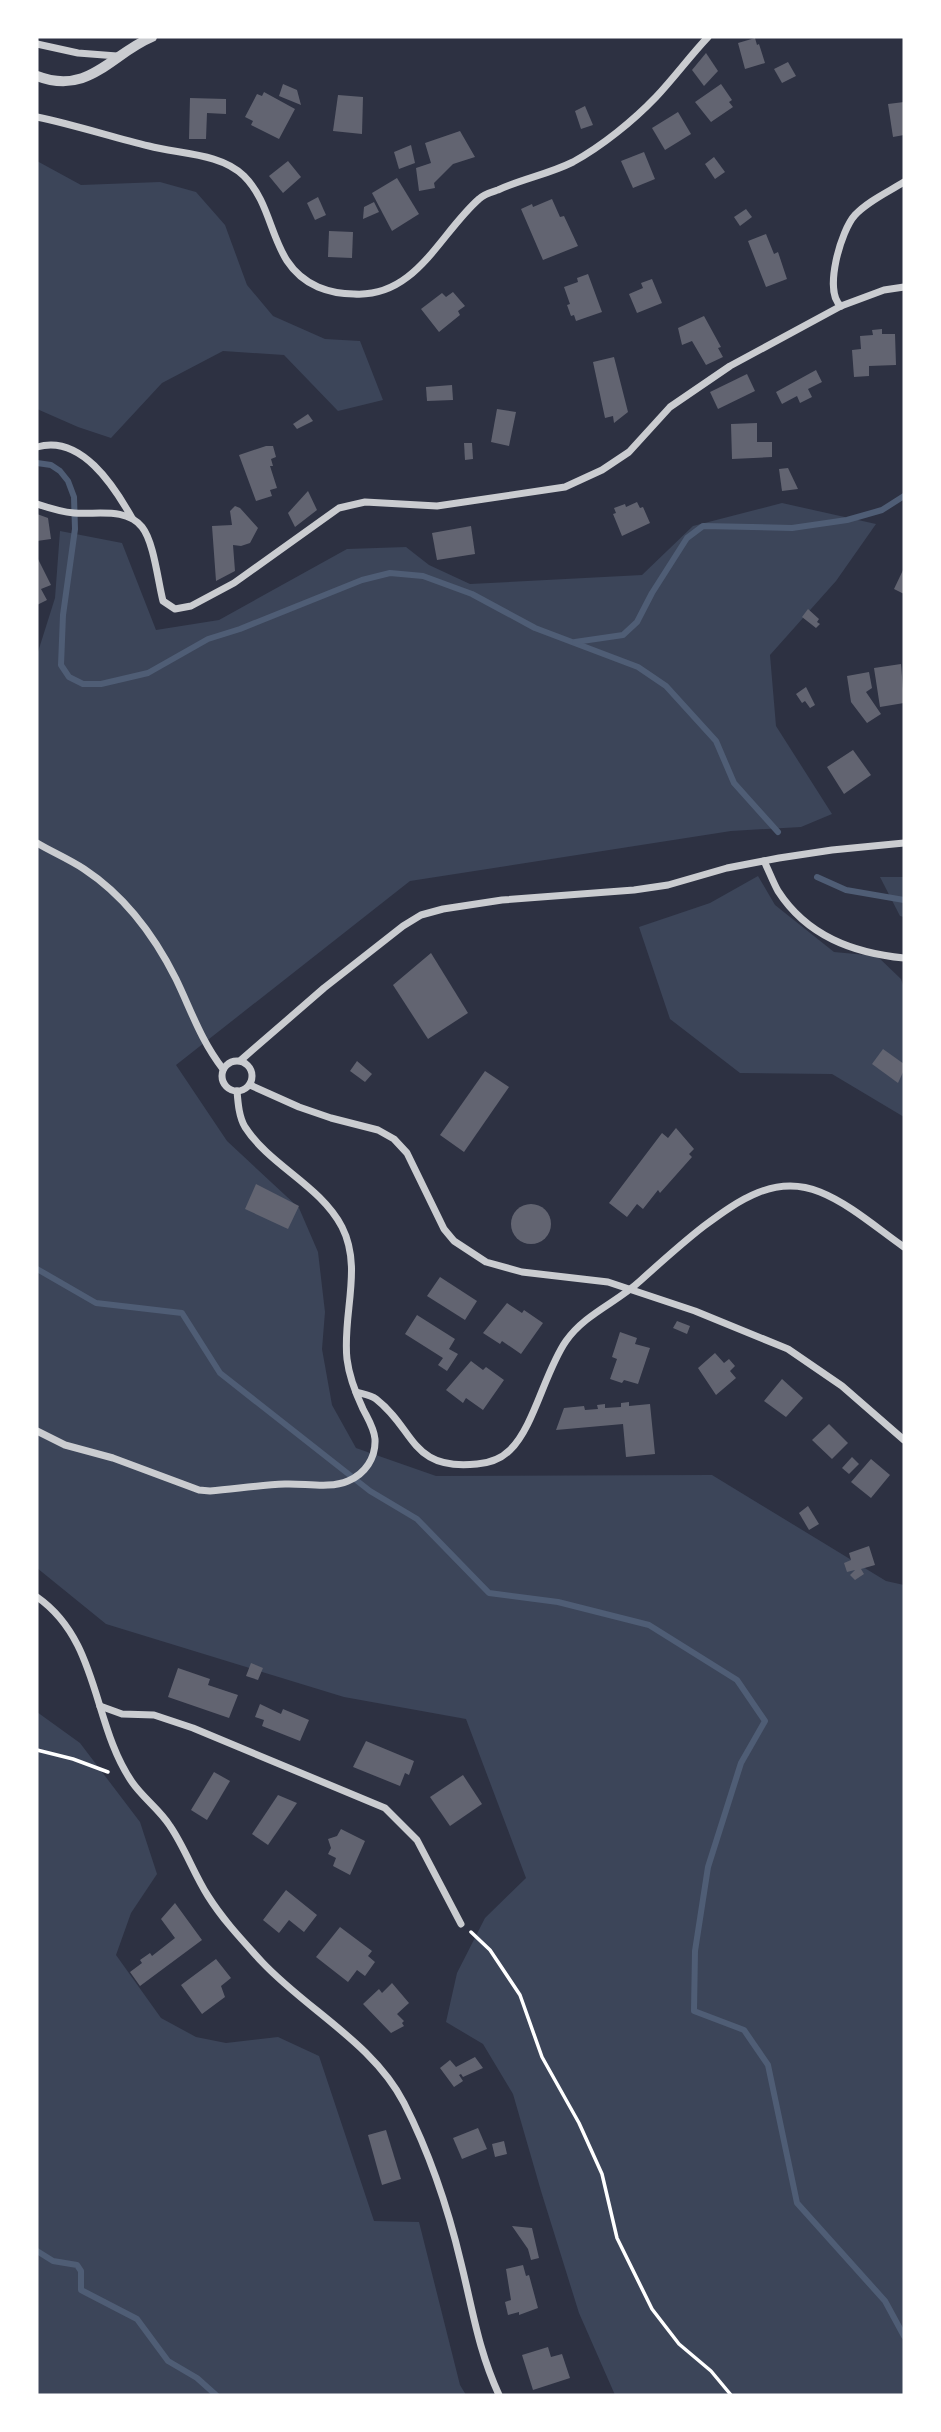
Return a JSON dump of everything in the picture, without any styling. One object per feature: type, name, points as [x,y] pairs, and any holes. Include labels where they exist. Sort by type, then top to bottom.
[{"type":"street","points":[[37,76],[70,81],[96,74],[152,37]]},
{"type":"street","points":[[37,117],[76,125],[151,147],[230,164],[254,188],[289,267],[302,279],[319,288],[338,293],[374,293],[407,279],[481,197],[572,162],[635,117],[708,37]]},
{"type":"street","points":[[37,44],[78,53],[121,56]]},
{"type":"street","points":[[841,306],[832,296],[832,281],[838,253],[852,218],[904,181]]},
{"type":"street","points":[[37,447],[60,446],[96,466],[111,483],[132,518],[143,528],[149,540],[163,601],[175,609],[191,606],[255,570],[339,508],[365,502],[417,507],[437,506],[565,487],[578,482],[629,452],[670,407],[709,379],[841,306],[884,290],[904,286]]},
{"type":"street","points":[[37,504],[73,513],[132,518]]},
{"type":"street","points":[[37,843],[83,868],[107,885],[137,917],[163,954],[204,1040],[223,1069],[224,1084],[237,1091]]},
{"type":"street","points":[[223,1069],[231,1062],[241,1060],[324,988],[421,915],[502,900],[668,885],[727,868],[764,861],[832,850],[904,843]]},
{"type":"street","points":[[764,861],[779,891],[804,921],[827,937],[852,949],[904,958]]},
{"type":"street","points":[[241,1060],[252,1070],[250,1085]]},
{"type":"street","points":[[237,1091],[250,1085],[299,1107],[378,1130],[394,1139],[407,1153],[444,1229],[454,1241],[486,1262],[522,1272],[578,1277],[631,1289],[788,1349],[842,1386],[904,1440]]},
{"type":"street","points":[[37,1431],[65,1445],[113,1458],[199,1490],[210,1491],[285,1484],[337,1485],[359,1475],[373,1456],[375,1437],[356,1392],[347,1360],[352,1265],[348,1243],[341,1226],[317,1196],[268,1153],[245,1127],[240,1116],[237,1091]]},
{"type":"street","points":[[356,1392],[374,1398],[416,1446],[434,1459],[453,1464],[492,1461],[509,1452],[522,1433],[555,1358],[567,1339],[596,1311],[631,1289],[674,1249],[752,1193],[771,1187],[802,1186],[831,1197],[904,1247]]},
{"type":"street","points":[[37,1597],[78,1644],[106,1729],[130,1779],[139,1793],[169,1823],[223,1917],[283,1982],[357,2045],[402,2099],[416,2126],[443,2197],[483,2359],[499,2395]]},
{"type":"street","points":[[100,1706],[122,1714],[154,1715],[193,1728],[385,1808],[417,1840],[461,1924]]},
{"type":"path","points":[[37,1750],[73,1759],[130,1779]]},
{"type":"path","points":[[461,1924],[490,1950],[520,1995],[541,2057],[579,2123],[602,2174],[617,2238],[652,2309],[679,2344],[711,2371],[731,2395]]},
{"type":"shaded area","points":[[37,161],[81,185],[160,182],[196,192],[225,225],[247,285],[273,316],[325,339],[360,341],[383,400],[338,411],[284,355],[223,351],[162,383],[111,438],[37,409]]},
{"type":"shaded area","points":[[782,503],[876,524],[836,581],[770,655],[776,726],[832,814],[801,827],[731,831],[410,881],[176,1065],[227,1141],[299,1208],[318,1252],[325,1312],[322,1349],[332,1405],[356,1448],[436,1476],[712,1475],[886,1581],[904,1585],[904,2395],[615,2395],[579,2313],[513,2094],[483,2044],[446,2022],[457,1973],[485,1918],[526,1878],[466,1719],[344,1697],[106,1624],[37,1568],[37,655],[55,598],[60,531],[122,543],[156,630],[219,620],[347,549],[406,547],[429,565],[470,584],[642,575],[693,526]]},
{"type":"shaded area","points":[[758,876],[775,905],[834,952],[877,956],[901,979],[904,988],[904,1117],[832,1074],[740,1073],[670,1019],[639,927],[710,903]]},
{"type":"shaded area","points":[[880,877],[904,877],[904,917],[900,916]]},
{"type":"shaded area","points":[[37,1712],[80,1743],[140,1822],[157,1874],[131,1913],[116,1955],[161,2018],[196,2037],[226,2043],[278,2037],[319,2056],[374,2221],[419,2222],[460,2385],[466,2395],[37,2395]]},
{"type":"building","points":[[755,38],[765,63],[745,69],[738,43]]},
{"type":"building","points":[[706,53],[718,71],[704,86],[692,70]]},
{"type":"building","points":[[788,62],[796,76],[782,83],[774,69]]},
{"type":"building","points":[[283,84],[297,90],[301,105],[279,96]]},
{"type":"building","points":[[721,84],[732,100],[729,102],[733,107],[711,122],[695,102]]},
{"type":"building","points":[[264,92],[295,109],[279,139],[251,125],[253,121],[245,117],[257,94],[262,96]]},
{"type":"building","points":[[338,95],[363,97],[362,134],[333,131]]},
{"type":"building","points":[[190,98],[226,99],[226,114],[207,113],[206,139],[189,139]]},
{"type":"building","points":[[904,102],[904,135],[893,137],[888,104]]},
{"type":"building","points":[[585,106],[593,125],[581,129],[575,111]]},
{"type":"building","points":[[678,112],[691,134],[665,150],[652,128]]},
{"type":"building","points":[[460,131],[475,157],[453,164],[434,183],[435,188],[419,191],[416,168],[431,163],[425,143]]},
{"type":"building","points":[[411,145],[415,163],[399,169],[394,152]]},
{"type":"building","points":[[644,152],[655,179],[633,188],[621,161]]},
{"type":"building","points":[[714,157],[725,172],[715,179],[705,164]]},
{"type":"building","points":[[288,161],[301,177],[283,193],[269,176]]},
{"type":"building","points":[[397,178],[419,214],[392,231],[372,193]]},
{"type":"building","points":[[318,197],[326,215],[315,220],[307,203]]},
{"type":"building","points":[[552,199],[560,217],[564,216],[578,246],[543,260],[521,209]]},
{"type":"building","points":[[374,202],[379,212],[363,219],[364,207]]},
{"type":"building","points":[[746,209],[752,217],[740,226],[734,217]]},
{"type":"building","points":[[329,231],[353,232],[352,258],[328,257]]},
{"type":"building","points":[[766,234],[774,254],[778,252],[787,279],[766,287],[748,241]]},
{"type":"building","points":[[588,274],[602,312],[576,321],[567,305],[570,304],[564,287],[578,282],[577,278]]},
{"type":"building","points":[[652,279],[662,303],[637,313],[629,294],[643,288],[641,283]]},
{"type":"building","points":[[453,292],[465,306],[458,311],[460,315],[439,332],[421,309],[442,293],[446,297]]},
{"type":"building","points":[[704,316],[721,347],[718,348],[723,357],[706,365],[692,341],[682,345],[678,328]]},
{"type":"building","points":[[882,329],[882,334],[895,334],[896,365],[869,366],[869,376],[854,377],[852,350],[861,349],[860,336],[873,335],[872,330]]},
{"type":"building","points":[[614,357],[628,412],[614,423],[613,416],[605,418],[593,362]]},
{"type":"building","points":[[816,370],[822,382],[808,389],[812,397],[800,403],[797,396],[782,404],[776,392]]},
{"type":"building","points":[[747,374],[755,391],[718,409],[710,392]]},
{"type":"building","points":[[452,385],[453,400],[427,401],[426,387]]},
{"type":"building","points":[[497,409],[516,412],[509,446],[491,442]]},
{"type":"building","points":[[308,414],[313,421],[297,429],[293,424]]},
{"type":"building","points":[[757,423],[757,442],[772,442],[772,457],[732,459],[731,424]]},
{"type":"building","points":[[464,443],[472,443],[473,459],[465,460]]},
{"type":"building","points":[[273,446],[276,457],[271,459],[273,466],[270,466],[277,488],[270,490],[272,496],[256,501],[239,455]]},
{"type":"building","points":[[788,468],[798,489],[782,491],[779,469]]},
{"type":"building","points":[[308,491],[317,510],[295,527],[288,513]]},
{"type":"building","points":[[637,502],[640,508],[643,507],[650,523],[622,536],[613,514],[616,513],[614,508]]},
{"type":"building","points":[[235,506],[258,528],[250,543],[233,545],[235,571],[216,581],[212,526],[232,525],[230,511]]},
{"type":"building","points":[[37,514],[48,518],[51,539],[37,541]]},
{"type":"building","points":[[471,526],[475,554],[437,560],[432,533]]},
{"type":"building","points":[[37,557],[51,585],[41,589],[47,600],[37,605]]},
{"type":"building","points":[[904,568],[904,594],[894,589]]},
{"type":"building","points":[[808,609],[819,619],[817,622],[820,624],[816,628],[802,617]]},
{"type":"building","points":[[901,664],[904,703],[880,707],[874,668]]},
{"type":"building","points":[[869,672],[872,688],[866,692],[881,714],[867,723],[851,702],[847,676]]},
{"type":"building","points":[[806,687],[815,705],[810,708],[805,701],[802,703],[796,694]]},
{"type":"building","points":[[853,750],[871,775],[844,794],[827,767]]},
{"type":"building","points":[[431,953],[468,1013],[428,1039],[393,985]]},
{"type":"building","points":[[883,1049],[904,1064],[898,1083],[872,1064]]},
{"type":"building","points":[[357,1061],[372,1074],[365,1082],[350,1071]]},
{"type":"building","points":[[485,1071],[509,1087],[464,1152],[440,1135]]},
{"type":"building","points":[[676,1128],[694,1149],[689,1154],[692,1157],[660,1193],[658,1190],[643,1209],[637,1204],[627,1217],[609,1203],[662,1133],[668,1138]]},
{"type":"building","points":[[256,1184],[299,1206],[288,1229],[245,1209]]},
{"type":"building","points":[[531,1204],[545,1210],[551,1224],[545,1238],[531,1244],[517,1238],[511,1224],[517,1210]]},
{"type":"building","points":[[440,1277],[477,1301],[465,1320],[427,1296]]},
{"type":"building","points":[[507,1303],[522,1313],[524,1310],[543,1323],[521,1354],[502,1341],[500,1344],[483,1333]]},
{"type":"building","points":[[417,1315],[455,1339],[449,1349],[458,1354],[447,1371],[438,1365],[443,1358],[405,1334]]},
{"type":"building","points":[[677,1321],[690,1326],[687,1334],[673,1328]]},
{"type":"building","points":[[620,1332],[637,1338],[635,1344],[650,1348],[638,1384],[610,1379],[617,1359],[612,1357]]},
{"type":"building","points":[[715,1353],[724,1363],[729,1359],[735,1366],[730,1371],[736,1378],[716,1395],[698,1368]]},
{"type":"building","points":[[471,1361],[483,1370],[486,1367],[504,1380],[483,1410],[466,1398],[463,1403],[446,1390]]},
{"type":"building","points":[[782,1379],[803,1398],[786,1417],[764,1401]]},
{"type":"building","points":[[629,1402],[629,1406],[650,1404],[655,1454],[626,1457],[623,1424],[556,1430],[564,1408],[584,1406],[585,1410],[598,1409],[597,1405],[605,1404],[605,1408],[621,1407],[621,1403]]},
{"type":"building","points":[[829,1424],[848,1443],[832,1459],[812,1440]]},
{"type":"building","points":[[852,1457],[859,1464],[849,1474],[842,1468]]},
{"type":"building","points":[[871,1459],[890,1475],[871,1498],[851,1482]]},
{"type":"building","points":[[808,1506],[819,1524],[809,1530],[799,1513]]},
{"type":"building","points":[[869,1546],[875,1565],[861,1569],[864,1574],[855,1580],[850,1575],[855,1570],[847,1572],[844,1563],[851,1560],[849,1553]]},
{"type":"building","points":[[251,1663],[263,1668],[258,1680],[246,1676]]},
{"type":"building","points":[[178,1668],[210,1679],[208,1685],[238,1695],[229,1718],[168,1697]]},
{"type":"building","points":[[260,1704],[281,1714],[283,1709],[309,1720],[300,1741],[262,1726],[264,1720],[255,1717]]},
{"type":"building","points":[[366,1741],[414,1761],[409,1775],[405,1773],[400,1786],[353,1767]]},
{"type":"building","points":[[214,1772],[230,1781],[207,1820],[191,1810]]},
{"type":"building","points":[[463,1775],[482,1804],[450,1826],[430,1797]]},
{"type":"building","points":[[278,1795],[297,1803],[268,1845],[252,1834]]},
{"type":"building","points":[[341,1829],[365,1841],[350,1875],[333,1866],[336,1858],[328,1854],[331,1848],[328,1839],[337,1836]]},
{"type":"building","points":[[286,1890],[317,1915],[304,1932],[289,1920],[279,1933],[263,1920]]},
{"type":"building","points":[[175,1903],[202,1940],[140,1986],[130,1972],[142,1963],[140,1960],[150,1953],[152,1956],[175,1938],[161,1919]]},
{"type":"building","points":[[340,1927],[372,1951],[368,1956],[375,1962],[365,1976],[357,1970],[348,1982],[316,1957]]},
{"type":"building","points":[[216,1959],[231,1978],[221,1986],[225,1997],[202,2014],[181,1985]]},
{"type":"building","points":[[392,1983],[409,2003],[397,2014],[404,2021],[404,2026],[391,2033],[363,2004],[379,1989],[382,1993]]},
{"type":"building","points":[[475,2057],[483,2068],[463,2077],[459,2075],[463,2081],[454,2087],[440,2068],[450,2060],[456,2067]]},
{"type":"building","points":[[478,2128],[487,2149],[462,2159],[453,2138]]},
{"type":"building","points":[[386,2130],[401,2179],[382,2185],[368,2135]]},
{"type":"building","points":[[504,2141],[507,2154],[495,2157],[492,2144]]},
{"type":"building","points":[[512,2226],[532,2228],[539,2258],[531,2260],[528,2249]]},
{"type":"building","points":[[523,2265],[526,2276],[529,2275],[538,2308],[519,2315],[519,2312],[508,2315],[505,2302],[511,2300],[506,2269]]},
{"type":"building","points":[[548,2347],[551,2357],[562,2354],[570,2378],[533,2390],[522,2355]]},
{"type":"waterway","points":[[37,463],[51,465],[60,471],[68,481],[74,497],[75,529],[63,615],[61,665],[69,677],[83,684],[101,684],[148,673],[208,639],[240,629],[362,580],[390,573],[423,576],[472,594],[535,628],[638,667],[666,686],[716,741],[734,783],[778,832]]},
{"type":"waterway","points":[[575,642],[623,635],[637,622],[687,538],[703,526],[792,528],[847,520],[882,510],[904,496]]},
{"type":"waterway","points":[[817,877],[846,890],[904,900]]},
{"type":"waterway","points":[[37,1269],[96,1303],[182,1313],[220,1373],[370,1491],[417,1519],[489,1593],[558,1602],[649,1625],[737,1680],[765,1721],[741,1763],[708,1867],[695,1951],[694,2011],[744,2030],[768,2065],[797,2203],[885,2301],[904,2336]]},
{"type":"waterway","points":[[37,2251],[53,2261],[77,2265],[81,2271],[81,2290],[137,2319],[168,2361],[197,2378],[216,2395]]}]
